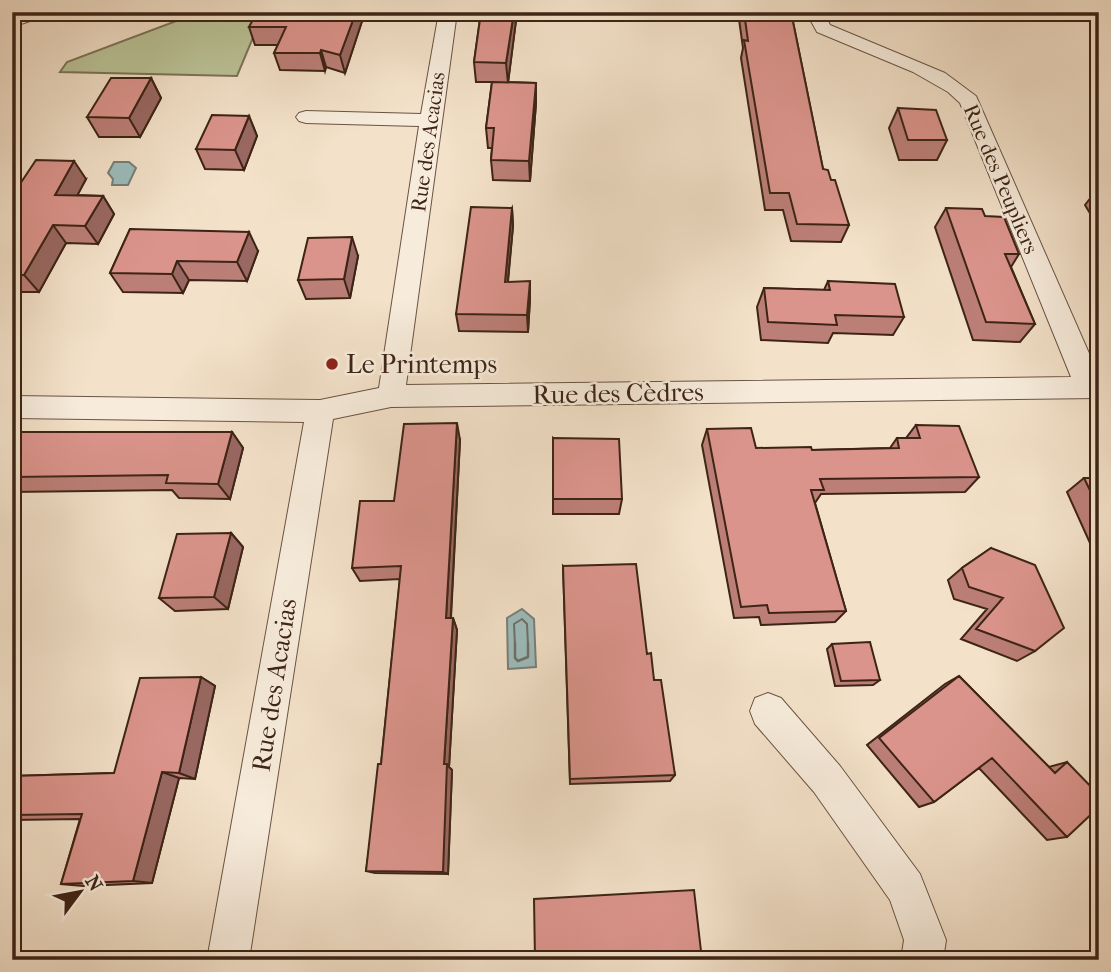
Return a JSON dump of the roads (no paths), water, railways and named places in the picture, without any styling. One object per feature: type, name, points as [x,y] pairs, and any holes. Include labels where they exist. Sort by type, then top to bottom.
[{"type":"street","points":[[12,22],[38,12]]},
{"type":"street","name":"Rue des Acacias","points":[[391,396],[413,262],[429,120],[448,12]]},
{"type":"street","name":"Rue des Peupliers","points":[[814,12],[823,28],[831,33],[938,77],[959,89],[969,100],[1094,387]]},
{"type":"street","points":[[306,117],[429,120]]},
{"type":"street","name":"Rue des Cèdres","points":[[12,408],[320,411],[391,396],[1094,387]]},
{"type":"street","name":"Rue des Acacias","points":[[228,960],[320,411]]},
{"type":"street","points":[[768,711],[827,779],[906,888],[925,940],[922,960]]},
{"type":"water","points":[[114,162],[129,162],[136,168],[128,185],[112,185],[113,179],[108,173]]},
{"type":"water","points":[[522,609],[534,619],[536,667],[508,669],[507,618]]},
{"type":"place","name":"Le Printemps","points":[[332,364]]}]
